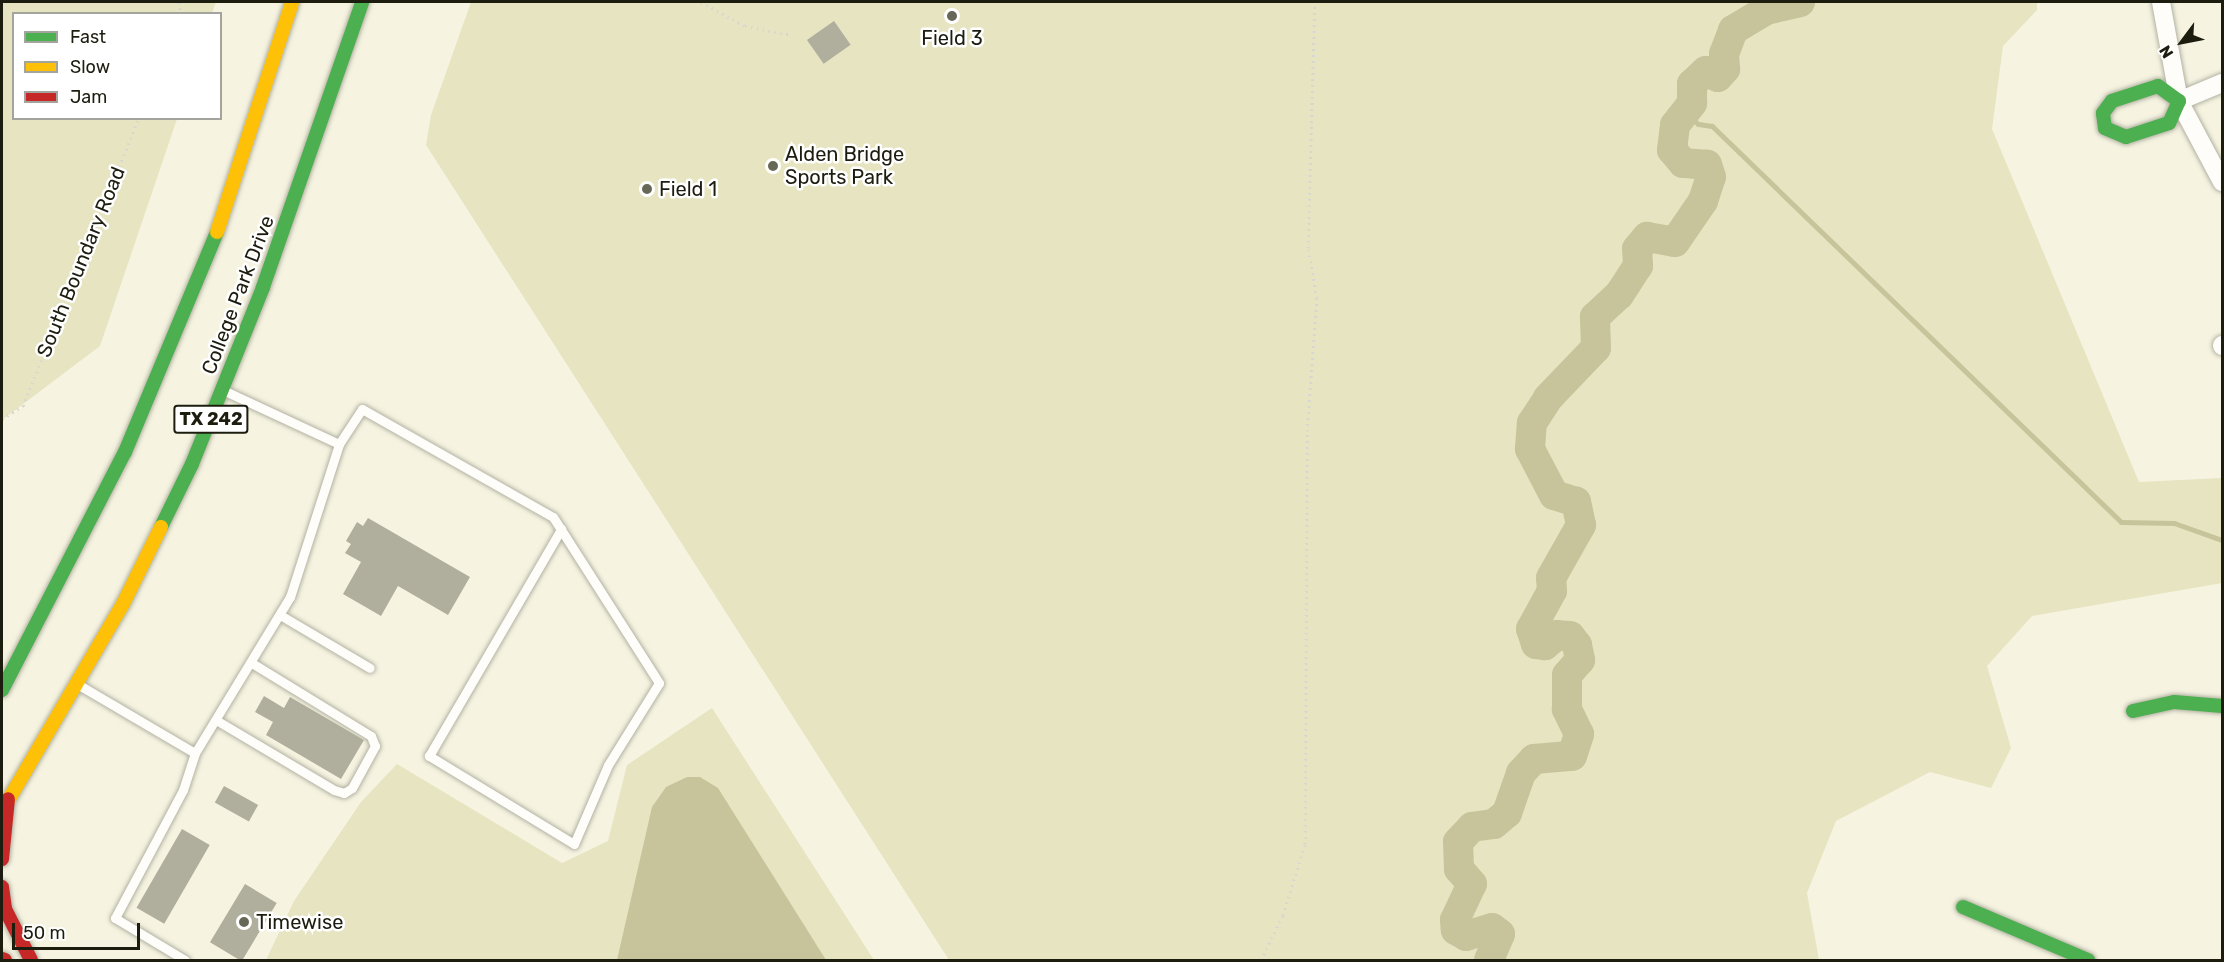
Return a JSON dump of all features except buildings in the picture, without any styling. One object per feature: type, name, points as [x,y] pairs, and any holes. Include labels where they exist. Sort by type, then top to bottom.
[{"type":"main road","name":"TX 242","points":[[2,690],[125,452],[195,288],[224,215],[292,2]]},
{"type":"main road","name":"College Park Drive","points":[[5,805],[123,604],[223,390],[314,147],[362,2]]},
{"type":"main road","points":[[2158,86],[2179,101],[2169,123],[2126,137],[2111,134],[2102,121],[2112,101],[2158,86]]},
{"type":"main road","points":[[2133,711],[2174,702],[2223,706]]},
{"type":"main road","points":[[2,859],[5,805]]},
{"type":"main road","points":[[2,887],[5,909],[31,960]]},
{"type":"main road","points":[[1963,907],[2088,960]]},
{"type":"street","points":[[2161,2],[2179,101],[2223,182]]},
{"type":"street","points":[[2179,101],[2223,83]]},
{"type":"lane","points":[[223,390],[339,444]]},
{"type":"lane","points":[[185,960],[115,918],[183,790],[195,753],[252,663],[290,597],[339,444],[362,409],[553,517],[561,529],[659,683],[609,765],[574,844],[429,756],[561,529]]},
{"type":"lane","points":[[280,615],[370,668]]},
{"type":"lane","points":[[216,720],[334,790],[344,793],[352,788],[375,746],[371,736],[252,663]]},
{"type":"lane","points":[[76,684],[195,753]]},
{"type":"path","points":[[701,2],[745,26],[788,34]]},
{"type":"path","points":[[1261,960],[1283,915],[1305,844],[1307,431],[1317,298],[1308,248],[1315,2]]},
{"type":"path","name":"South Boundary Road","points":[[2,419],[23,406],[137,120]]},
{"type":"shaded area","points":[[2,2],[216,2],[212,12],[12,12],[12,120],[177,120],[100,346],[2,420]]},
{"type":"shaded area","points":[[471,2],[2037,2],[2037,10],[2003,46],[1992,129],[2139,482],[2222,478],[2222,583],[2032,616],[1987,666],[2011,748],[1991,788],[1930,772],[1836,821],[1807,893],[1819,960],[949,960],[426,145],[431,115]]},
{"type":"shaded area","points":[[712,708],[874,960],[266,960],[294,901],[361,802],[397,764],[562,863],[608,841],[627,765]]},
{"type":"shaded area","points":[[687,777],[700,777],[718,788],[826,960],[617,960],[652,807],[666,787]]},
{"type":"waterway","points":[[1489,960],[1500,934],[1492,928],[1466,936],[1456,930],[1455,920],[1472,884],[1459,869],[1458,842],[1472,827],[1494,824],[1507,813],[1521,773],[1534,759],[1572,756],[1579,734],[1567,709],[1567,675],[1580,660],[1577,645],[1570,636],[1557,635],[1545,645],[1536,644],[1531,629],[1552,591],[1551,578],[1581,525],[1576,502],[1554,495],[1530,449],[1532,423],[1548,398],[1596,348],[1595,317],[1619,295],[1638,266],[1637,249],[1647,237],[1675,242],[1703,201],[1711,177],[1707,165],[1683,163],[1672,150],[1675,125],[1692,103],[1692,84],[1706,71],[1718,77],[1725,69],[1724,54],[1733,30],[1766,10],[1800,2]]},
{"type":"waterway","points":[[1685,111],[1698,124],[1712,126],[2121,522],[2174,523],[2222,540]]},
{"type":"traffic: fast","points":[[161,527],[192,464],[263,287],[362,2]]},
{"type":"traffic: fast","points":[[2158,86],[2179,101],[2169,123],[2126,137],[2105,128],[2103,113],[2112,101],[2158,86]]},
{"type":"traffic: fast","points":[[2,690],[125,452],[217,232]]},
{"type":"traffic: fast","points":[[2133,711],[2174,702],[2222,706]]},
{"type":"traffic: fast","points":[[1963,907],[2088,960]]},
{"type":"traffic: slow","points":[[217,232],[292,2]]},
{"type":"traffic: slow","points":[[2,811],[123,604],[161,527]]},
{"type":"traffic: jam","points":[[2,859],[8,799]]},
{"type":"traffic: jam","points":[[2,887],[5,909],[31,960]]},
{"type":"place","name":"Field 3","points":[[952,16]]},
{"type":"place","name":"Alden Bridge Sports Park","points":[[773,166]]},
{"type":"place","name":"Field 1","points":[[647,189]]},
{"type":"place","name":"Timewise","points":[[244,922]]}]
